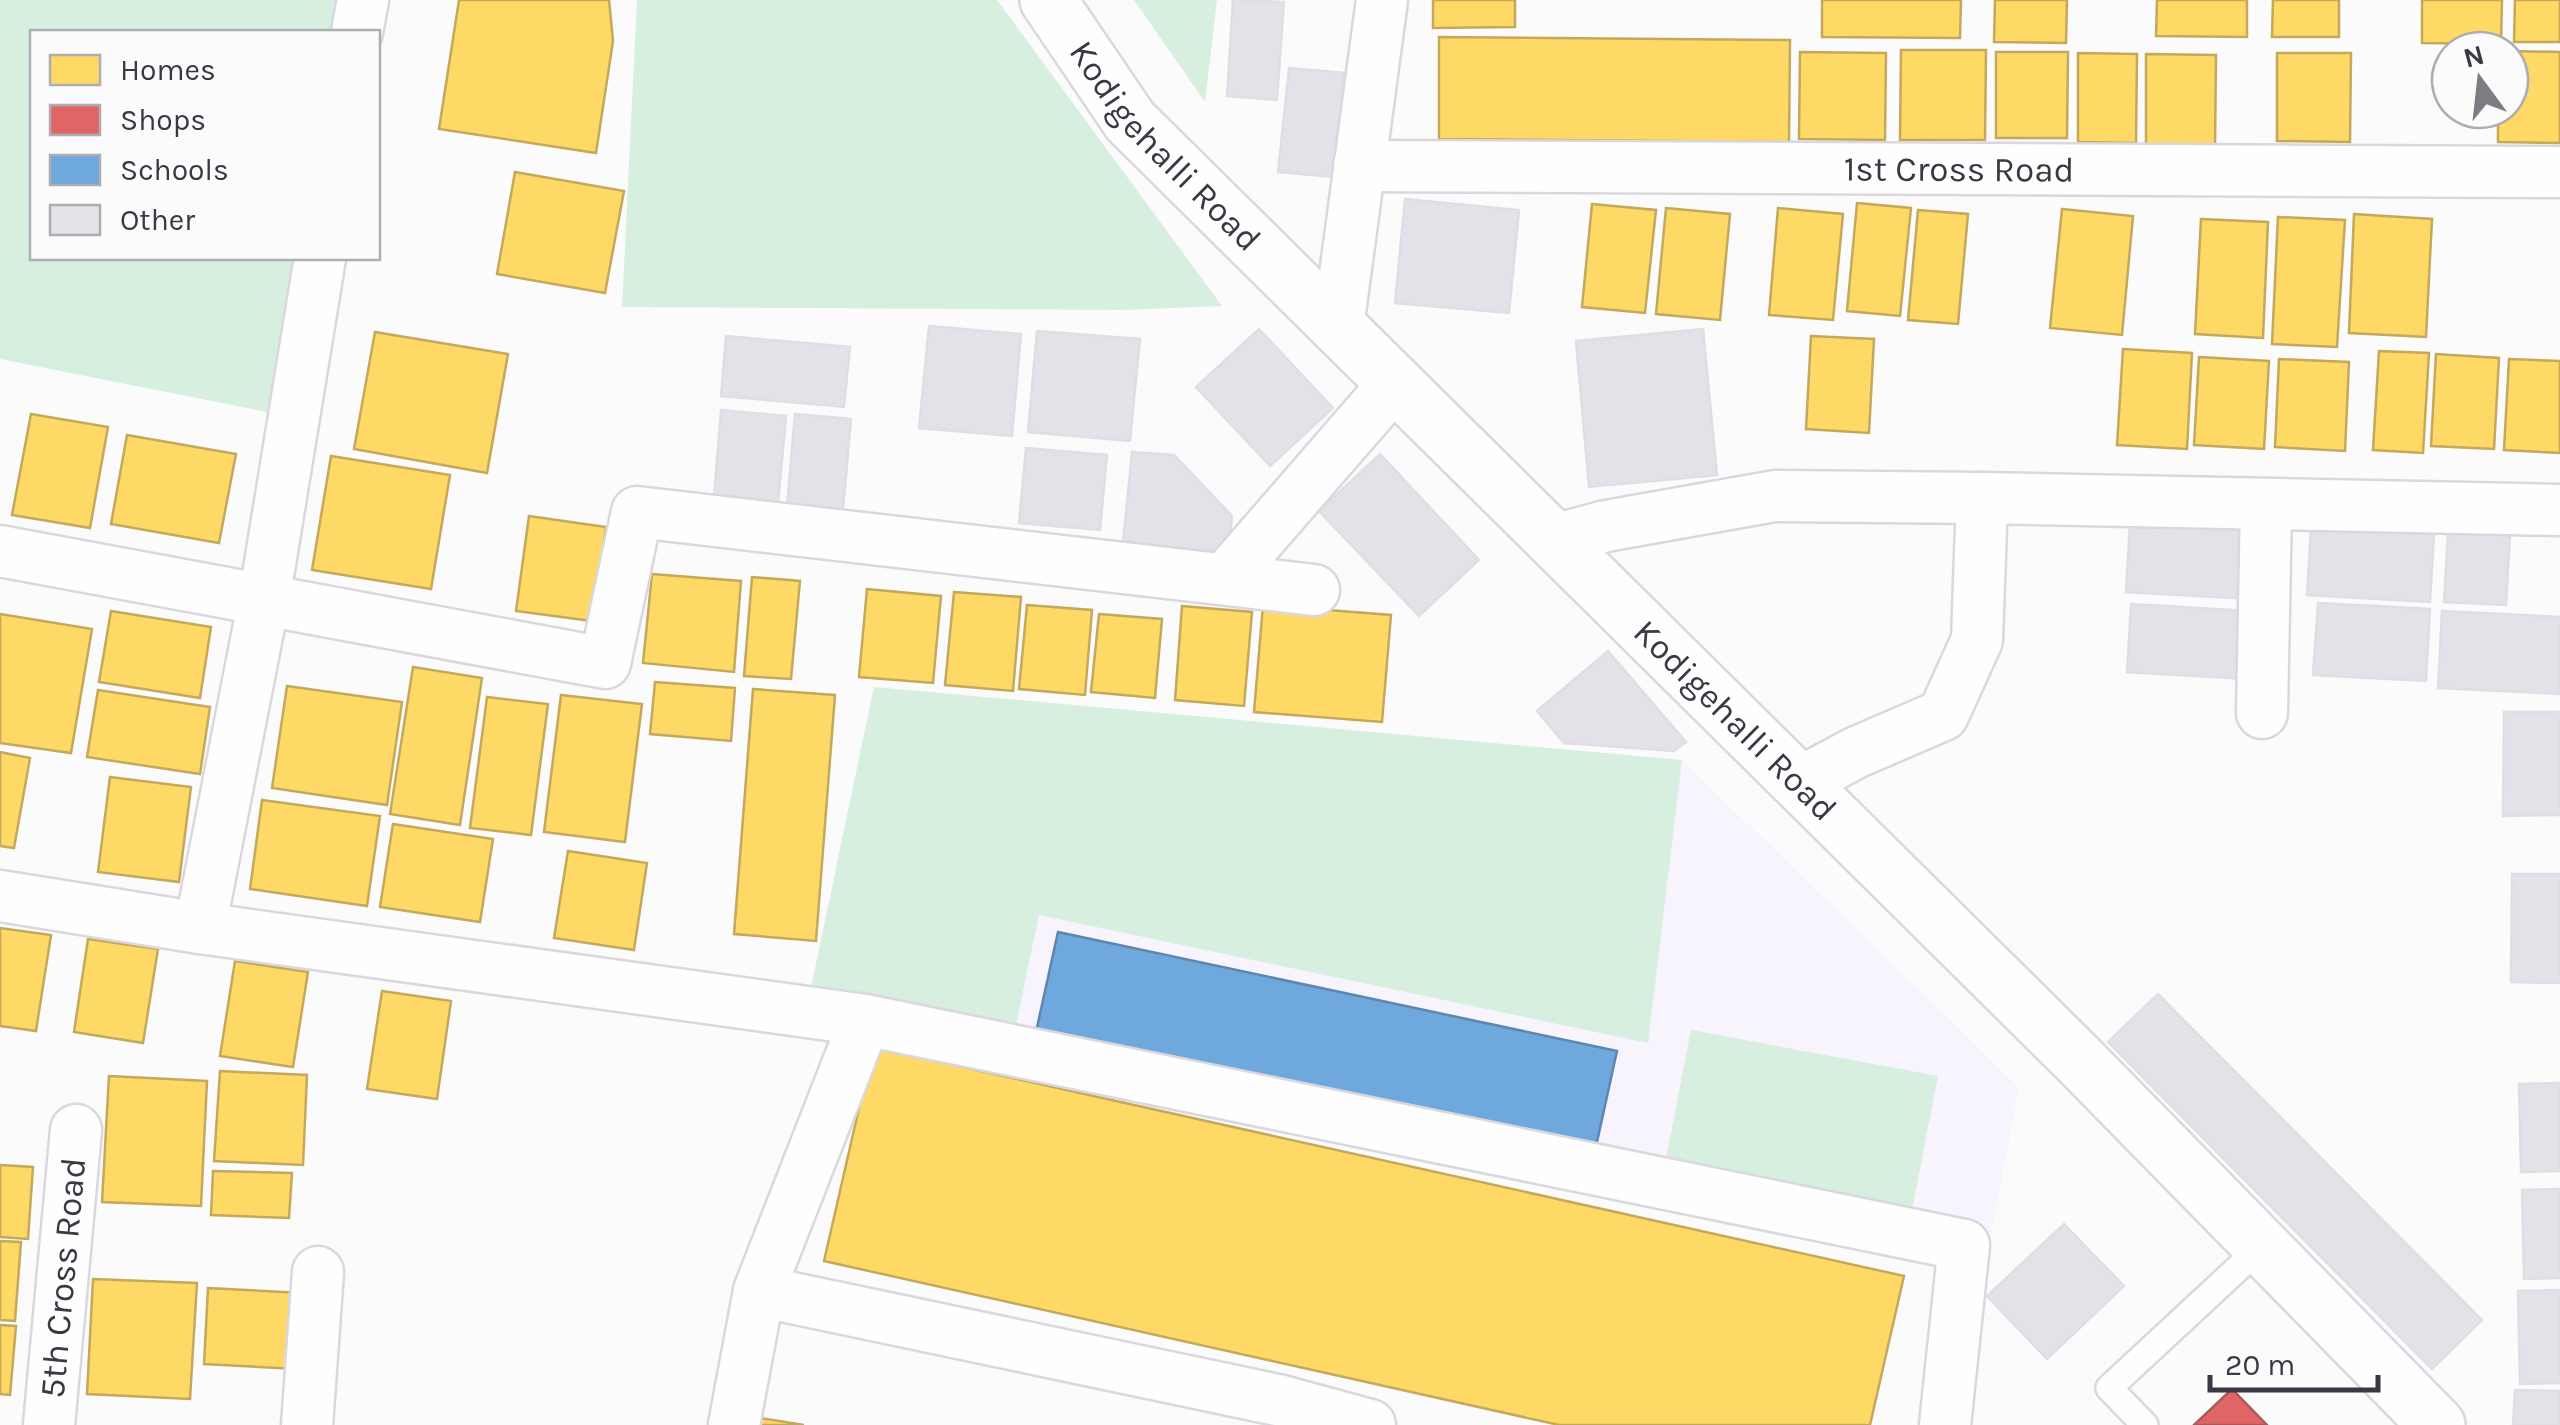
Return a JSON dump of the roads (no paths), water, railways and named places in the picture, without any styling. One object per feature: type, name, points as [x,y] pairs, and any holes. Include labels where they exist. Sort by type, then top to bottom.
[{"type":"main road","name":"Kodigehalli Road","points":[[1048,0],[1130,122],[1799,783],[2438,1425]]},
{"type":"street","points":[[358,30],[363,0]]},
{"type":"street","points":[[1338,327],[1382,0]]},
{"type":"street","name":"1st Cross Road","points":[[1359,166],[2560,172]]},
{"type":"street","points":[[200,928],[264,600],[320,260]]},
{"type":"street","points":[[1225,579],[1395,383]]},
{"type":"street","points":[[1554,540],[1606,526],[1775,496],[2560,510]]},
{"type":"street","points":[[1799,783],[1855,753],[1942,715],[1977,640],[1982,498]]},
{"type":"street","points":[[2262,712],[2266,504]]},
{"type":"street","points":[[0,552],[606,663],[638,512],[1314,590]]},
{"type":"street","points":[[0,896],[200,928],[866,1020],[1964,1245],[1946,1425]]},
{"type":"street","points":[[734,1425],[759,1291],[866,1020]]},
{"type":"street","name":"5th Cross Road","points":[[49,1425],[76,1130]]},
{"type":"street","points":[[307,1425],[318,1272]]},
{"type":"street","points":[[759,1291],[1282,1413],[1370,1425]]},
{"type":"lane","points":[[2145,1425],[2109,1388],[2262,1246]]}]
